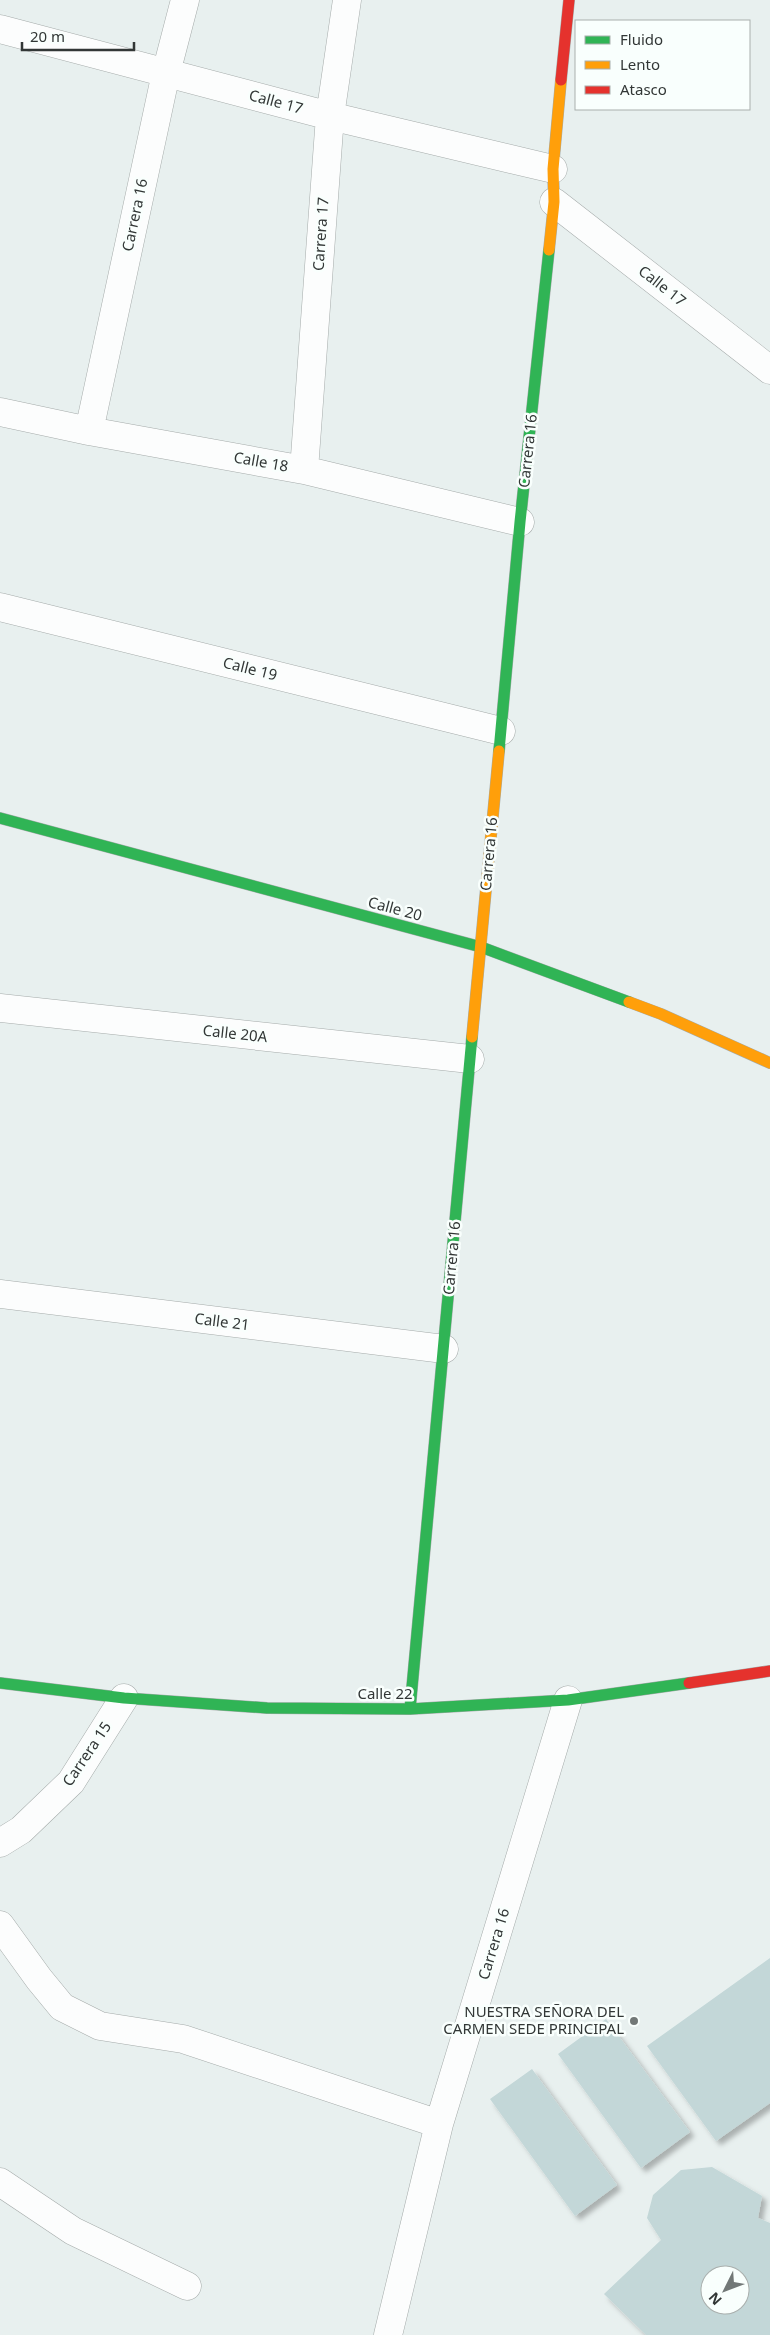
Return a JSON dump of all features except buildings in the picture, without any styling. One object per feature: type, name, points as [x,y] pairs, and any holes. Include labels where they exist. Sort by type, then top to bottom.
[{"type":"main road","name":"Carrera 16","points":[[410,1709],[520,522],[554,202],[553,169],[569,0]]},
{"type":"main road","name":"Calle 20","points":[[0,818],[481,947],[661,1014],[770,1063]]},
{"type":"main road","name":"Calle 22","points":[[0,1683],[124,1698],[267,1708],[410,1709],[568,1700],[770,1671]]},
{"type":"street","name":"Carrera 16","points":[[89,431],[166,73],[185,0]]},
{"type":"street","name":"Carrera 17","points":[[304,470],[330,116],[347,0]]},
{"type":"street","name":"Calle 17","points":[[0,29],[330,116],[553,169]]},
{"type":"street","name":"Calle 17","points":[[554,202],[770,370]]},
{"type":"street","name":"Calle 18","points":[[0,412],[89,431],[304,470],[520,522]]},
{"type":"street","name":"Calle 19","points":[[0,607],[501,731]]},
{"type":"street","name":"Calle 20A","points":[[0,1008],[470,1059]]},
{"type":"street","name":"Calle 21","points":[[0,1294],[444,1349]]},
{"type":"street","name":"Carrera 15","points":[[0,1843],[21,1830],[71,1782],[124,1698]]},
{"type":"street","name":"Carrera 16","points":[[388,2335],[439,2124],[568,1700]]},
{"type":"street","points":[[0,1925],[62,2007],[100,2026],[182,2039],[439,2124]]},
{"type":"street","points":[[0,2182],[73,2231],[187,2286]]},
{"type":"traffic: fast","points":[[499,751],[520,522],[549,250]]},
{"type":"traffic: fast","points":[[0,818],[481,947],[629,1002]]},
{"type":"traffic: fast","points":[[410,1709],[472,1037]]},
{"type":"traffic: fast","points":[[0,1683],[124,1698],[267,1708],[410,1709],[568,1700],[689,1683]]},
{"type":"traffic: slow","points":[[549,250],[554,202],[553,169],[561,80]]},
{"type":"traffic: slow","points":[[472,1037],[499,751]]},
{"type":"traffic: slow","points":[[629,1002],[661,1014],[770,1063]]},
{"type":"traffic: jam","points":[[561,80],[569,0]]},
{"type":"traffic: jam","points":[[689,1683],[770,1671]]},
{"type":"place","name":"NUESTRA SEÑORA DEL CARMEN SEDE PRINCIPAL","points":[[634,2021]]}]
